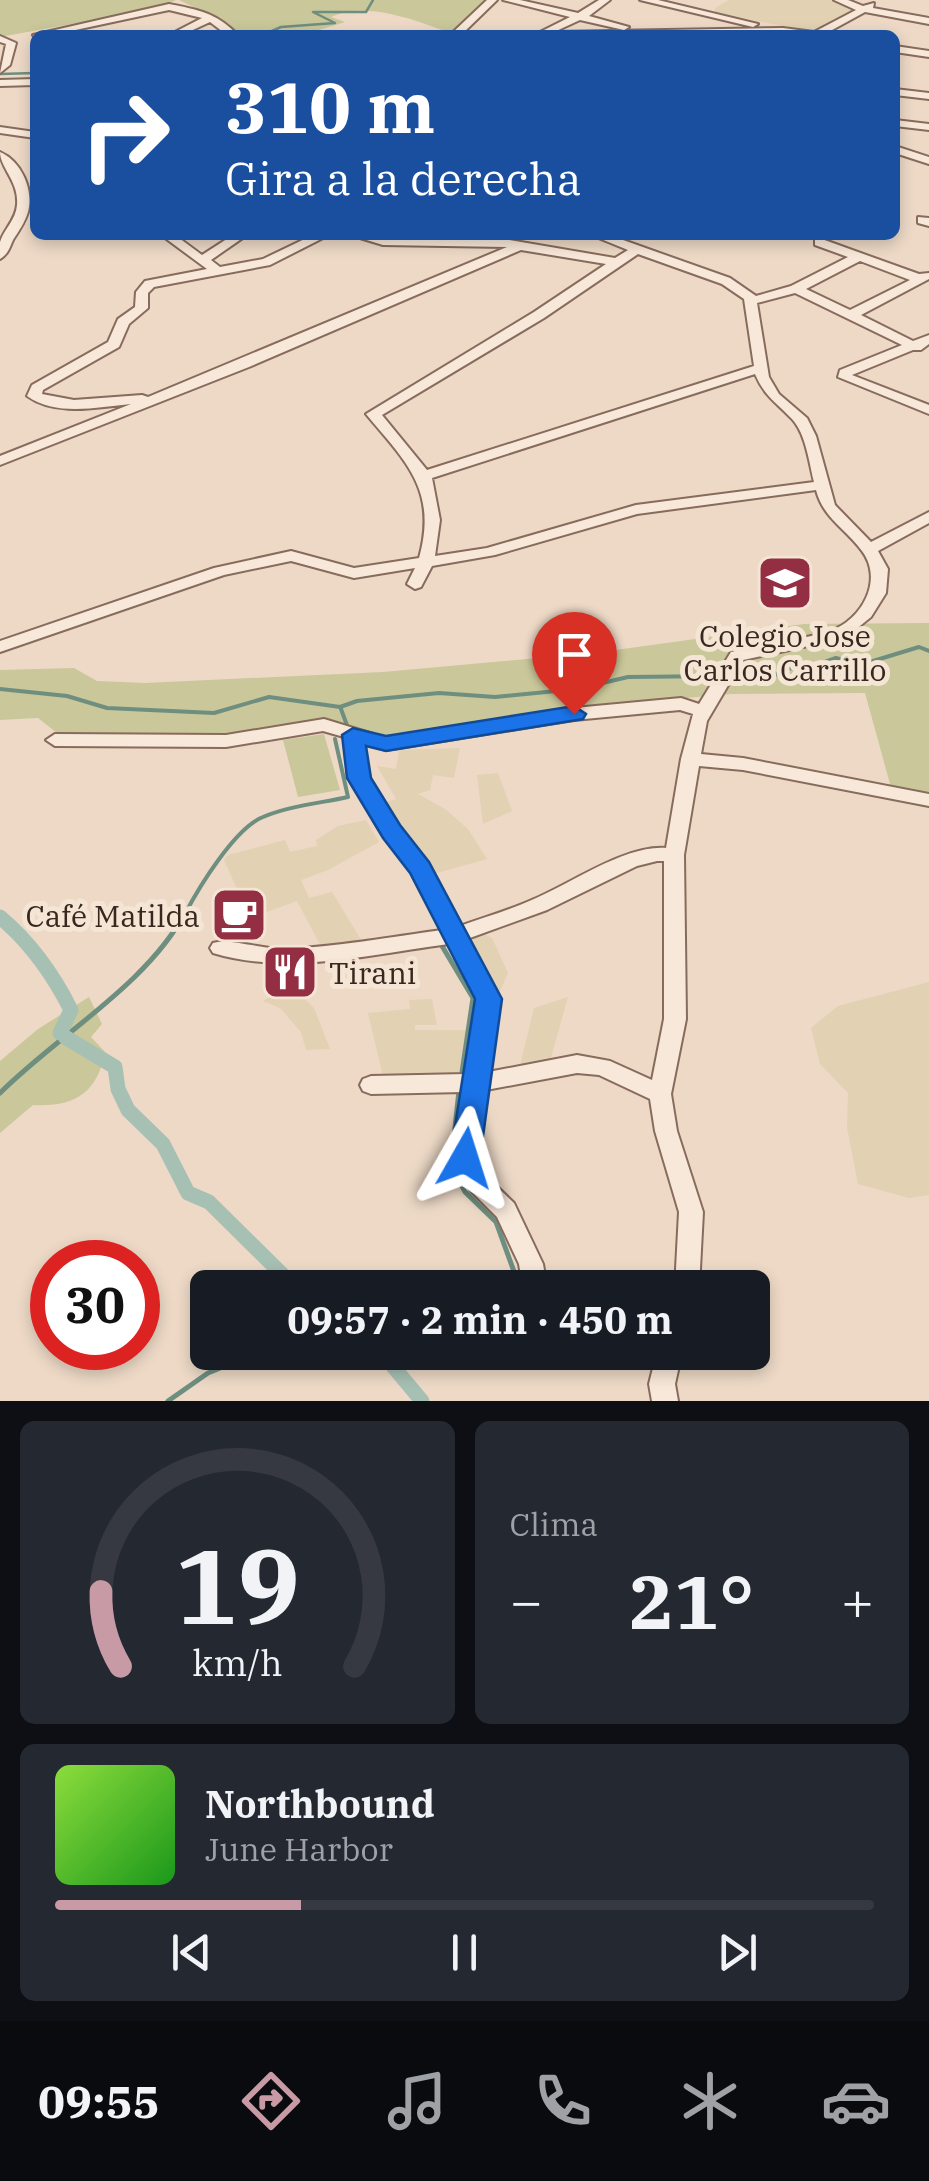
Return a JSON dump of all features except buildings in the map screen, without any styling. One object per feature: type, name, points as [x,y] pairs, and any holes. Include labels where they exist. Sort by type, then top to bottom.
[{"type":"street","points":[[166,0],[205,15],[226,30]]},
{"type":"street","points":[[460,30],[492,0]]},
{"type":"street","points":[[508,0],[640,30]]},
{"type":"street","points":[[549,30],[605,0]]},
{"type":"street","points":[[646,0],[779,30]]},
{"type":"street","points":[[665,30],[717,0]]},
{"type":"street","points":[[839,0],[929,19]]},
{"type":"street","points":[[823,30],[880,0]]},
{"type":"street","points":[[60,30],[169,7],[205,15]]},
{"type":"street","points":[[182,30],[205,15]]},
{"type":"street","points":[[2,39],[30,36]]},
{"type":"street","points":[[0,70],[11,46],[2,39]]},
{"type":"street","points":[[900,50],[929,41]]},
{"type":"street","points":[[900,50],[929,54]]},
{"type":"street","points":[[0,83],[30,82]]},
{"type":"street","points":[[900,93],[929,96]]},
{"type":"street","points":[[900,123],[929,126]]},
{"type":"street","points":[[0,130],[30,135]]},
{"type":"street","points":[[900,151],[929,161]]},
{"type":"street","points":[[0,155],[12,164],[26,199],[18,225],[0,255]]},
{"type":"street","points":[[175,240],[216,270]]},
{"type":"street","points":[[204,259],[233,240]]},
{"type":"street","points":[[150,399],[112,399],[79,407],[50,404],[34,396],[37,388],[114,344],[123,322],[141,308],[142,292],[150,284],[266,262],[312,240]]},
{"type":"street","points":[[399,240],[526,247],[614,262]]},
{"type":"street","points":[[416,242],[421,240]]},
{"type":"street","points":[[0,461],[541,240]]},
{"type":"street","points":[[613,240],[726,281],[751,301],[761,368],[774,397],[800,418],[828,506],[869,548],[880,569],[878,593],[865,614],[840,634],[736,656],[698,721],[674,855],[675,1018],[660,1094],[666,1131],[692,1212],[688,1270]]},
{"type":"street","points":[[820,242],[925,277]]},
{"type":"street","points":[[415,584],[428,562],[430,500],[424,490],[424,476],[397,448],[393,433],[373,414],[539,316],[639,248]]},
{"type":"street","points":[[751,301],[796,289],[860,256]]},
{"type":"street","points":[[851,315],[925,277]]},
{"type":"street","points":[[796,289],[929,352]]},
{"type":"street","points":[[929,339],[845,373],[845,377],[929,410]]},
{"type":"street","points":[[424,476],[761,368]]},
{"type":"street","points":[[0,646],[220,571],[290,556],[354,573],[490,552],[636,510],[823,484]]},
{"type":"street","points":[[869,548],[929,517]]},
{"type":"street","points":[[55,740],[226,741],[324,725],[386,744],[574,714],[681,704],[705,712]]},
{"type":"street","points":[[353,735],[359,778],[391,832],[420,869],[488,999],[465,1158],[478,1183],[506,1210],[532,1270]]},
{"type":"street","points":[[690,759],[743,764],[929,800]]},
{"type":"street","points":[[220,948],[262,957],[296,956],[454,936],[540,905],[632,861],[657,854],[674,855]]},
{"type":"street","points":[[371,1084],[474,1083],[578,1064],[602,1067],[660,1094]]},
{"type":"street","points":[[665,1401],[662,1384],[666,1370]]},
{"type":"shaded area","points":[[0,0],[176,0],[170,3],[176,5],[0,37]]},
{"type":"shaded area","points":[[179,0],[487,0],[457,30],[442,30],[376,11],[345,12],[331,17],[345,22],[319,30],[230,30],[220,20]]},
{"type":"shaded area","points":[[729,0],[834,0],[859,7],[815,30],[715,12],[715,8]]},
{"type":"shaded area","points":[[929,623],[929,798],[892,791],[865,693],[731,694],[538,711],[389,740],[329,721],[229,737],[57,733],[38,718],[0,720],[0,670],[74,668],[97,681],[145,683],[383,672],[594,653],[804,624]]},
{"type":"shaded area","points":[[324,734],[340,790],[298,797],[283,740]]},
{"type":"shaded area","points":[[460,748],[454,778],[433,775],[430,790],[418,794],[445,809],[468,829],[487,859],[430,875],[372,807],[396,799],[377,766],[396,769],[399,750]]},
{"type":"shaded area","points":[[498,773],[512,811],[483,824],[477,775]]},
{"type":"shaded area","points":[[366,820],[379,842],[301,880],[309,898],[332,892],[363,943],[322,948],[297,901],[250,918],[224,860],[228,855],[285,840],[290,852],[317,846],[316,840],[338,826]]},
{"type":"shaded area","points":[[483,933],[492,938],[508,973],[500,991],[491,994],[467,948],[469,941]]},
{"type":"shaded area","points":[[929,982],[929,1195],[909,1198],[858,1184],[847,1127],[848,1093],[820,1064],[811,1028],[838,1006]]},
{"type":"shaded area","points":[[290,984],[314,1008],[330,1049],[306,1050],[301,1032],[280,1008],[263,1001]]},
{"type":"shaded area","points":[[89,997],[102,1024],[91,1037],[105,1052],[90,1088],[72,1100],[33,1105],[0,1133],[0,1061],[38,1029]]},
{"type":"shaded area","points":[[568,997],[550,1061],[519,1070],[534,1008]]},
{"type":"shaded area","points":[[432,999],[437,1025],[415,1025],[415,1030],[468,1030],[461,1079],[384,1080],[368,1013],[410,1009],[409,1000]]},
{"type":"waterway","points":[[274,30],[335,23],[313,12],[366,12],[373,0]]},
{"type":"waterway","points":[[0,74],[30,73]]},
{"type":"waterway","points":[[731,676],[768,680],[787,668],[805,669],[836,658],[860,665],[919,647],[929,651]]},
{"type":"waterway","points":[[0,689],[67,696],[107,708],[214,713],[269,697],[340,707],[357,701],[439,693],[495,697],[577,689],[628,677],[721,676]]},
{"type":"waterway","points":[[341,709],[348,728]]},
{"type":"waterway","points":[[185,914],[219,860],[252,823],[283,810],[348,797],[335,739]]},
{"type":"waterway","points":[[0,1093],[126,985],[149,962],[186,911]]},
{"type":"waterway","points":[[0,917],[40,960],[71,1010],[60,1033]]},
{"type":"waterway","points":[[442,946],[473,998],[461,1079]]},
{"type":"waterway","points":[[65,1037],[115,1067],[118,1089],[128,1110],[163,1144],[188,1193],[209,1202],[278,1270]]},
{"type":"waterway","points":[[459,1091],[451,1164],[465,1192],[496,1222],[513,1270]]},
{"type":"waterway","points":[[168,1401],[215,1370]]},
{"type":"waterway","points":[[396,1370],[422,1401]]},
{"type":"place","name":"Colegio Jose Carlos Carrillo","points":[[785,583]]},
{"type":"place","name":"Café Matilda","points":[[239,915]]},
{"type":"place","name":"Tirani","points":[[290,972]]},
{"type":"route","points":[[465,1158],[488,999],[420,869],[391,832],[359,778],[353,735],[386,744],[574,714]]}]
